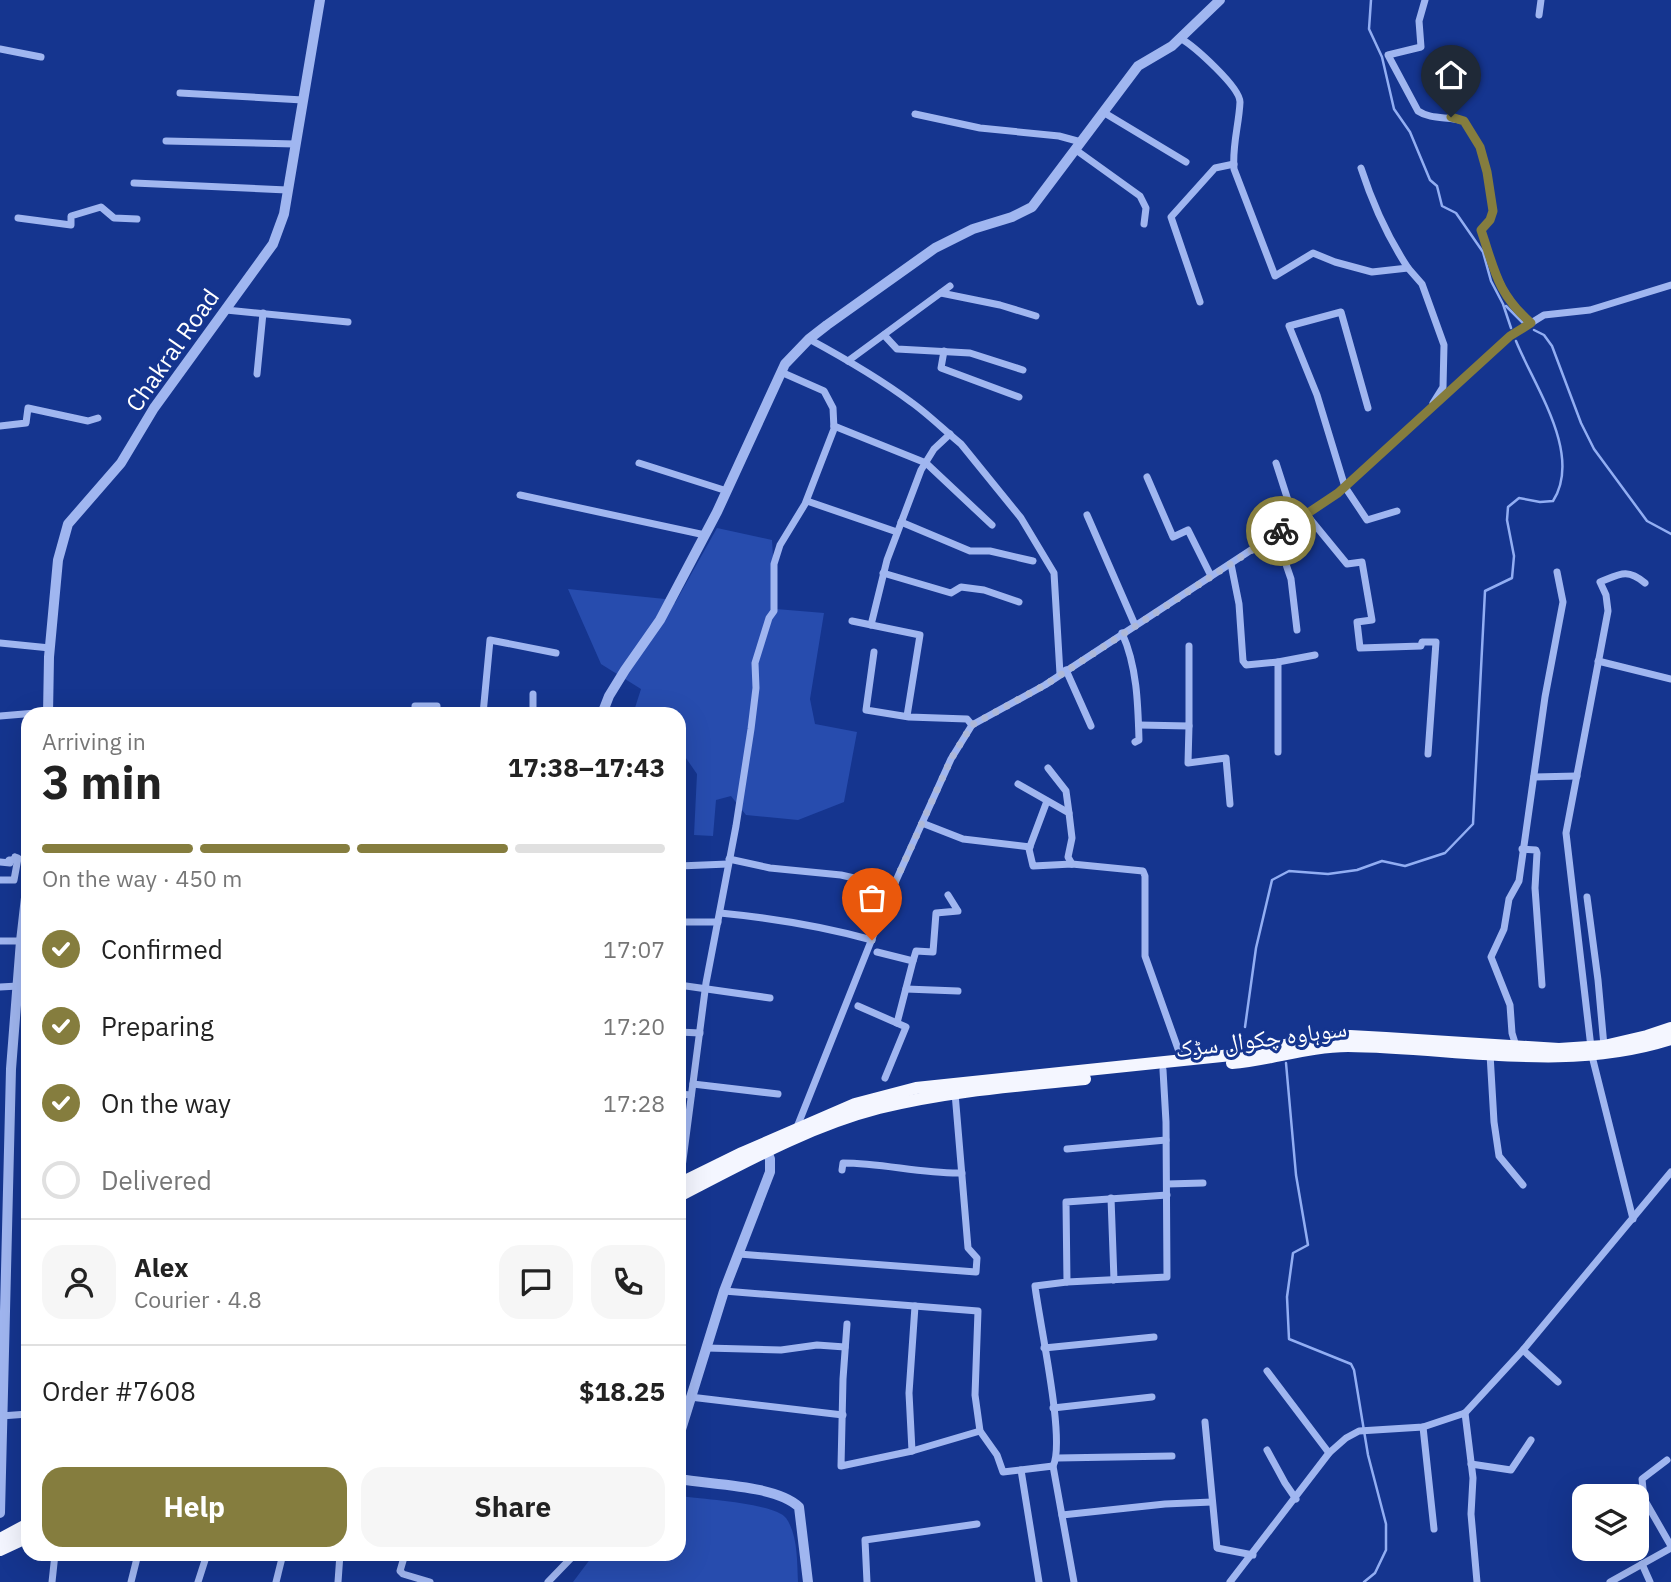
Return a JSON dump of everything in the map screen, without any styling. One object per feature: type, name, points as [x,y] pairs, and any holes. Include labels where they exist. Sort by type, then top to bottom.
[{"type":"highway","points":[[686,1192],[797,1128],[855,1104],[916,1088],[1241,1054],[1286,1044],[1350,1036],[1596,1049],[1671,1028]]},
{"type":"highway","name":"سوہاوہ چکوال سڑک","points":[[766,1147],[877,1108],[939,1095],[1245,1062],[1346,1046],[1490,1054],[1651,1046],[1671,1039]]},
{"type":"highway","points":[[686,1181],[766,1147]]},
{"type":"highway","points":[[0,1539],[21,1528]]},
{"type":"highway","points":[[0,1550],[21,1540]]},
{"type":"street","name":"Chakral Road","points":[[48,707],[58,559],[68,524],[121,463],[154,408],[273,244],[284,214],[320,0]]},
{"type":"street","points":[[605,707],[619,679],[660,620],[705,535],[785,364],[809,339],[935,248],[973,229],[1012,217],[1032,207],[1138,66],[1172,46],[1220,0]]},
{"type":"street","points":[[1424,0],[1419,21],[1421,47],[1388,55],[1418,111],[1426,117],[1451,117],[1464,121],[1480,147],[1493,211],[1490,220],[1481,230],[1499,285],[1514,307],[1531,323]]},
{"type":"street","points":[[1539,15],[1541,0]]},
{"type":"street","points":[[1180,38],[1191,45],[1234,87],[1240,100],[1233,150],[1234,164],[1275,276],[1313,253],[1372,272],[1408,268]]},
{"type":"street","points":[[0,49],[41,57]]},
{"type":"street","points":[[180,93],[303,100]]},
{"type":"street","points":[[1103,112],[1186,162]]},
{"type":"street","points":[[915,114],[979,128],[1059,136],[1079,146],[1140,195],[1146,208],[1144,224]]},
{"type":"street","points":[[166,141],[295,144]]},
{"type":"street","points":[[1200,302],[1171,217],[1215,168],[1234,164]]},
{"type":"street","points":[[1361,168],[1386,233],[1408,268],[1422,284],[1444,345],[1443,387],[1429,410]]},
{"type":"street","points":[[134,183],[287,190]]},
{"type":"street","points":[[18,218],[71,225],[71,216],[101,207],[114,218],[137,219]]},
{"type":"street","points":[[797,1128],[892,887],[951,759],[972,725],[1063,672],[1276,535],[1345,487],[1510,336],[1544,315],[1590,310],[1671,285]]},
{"type":"street","points":[[848,361],[950,286]]},
{"type":"street","points":[[941,293],[1000,305],[1036,316]]},
{"type":"street","points":[[226,310],[348,321]]},
{"type":"street","points":[[257,374],[264,313]]},
{"type":"street","points":[[1368,408],[1341,313],[1289,326],[1317,395],[1345,487],[1367,520],[1397,511]]},
{"type":"street","points":[[884,335],[897,349],[970,353],[1023,370]]},
{"type":"street","points":[[809,339],[911,402],[950,434],[1021,518],[1054,573],[1063,672],[1091,726]]},
{"type":"street","points":[[944,351],[941,368],[1019,397]]},
{"type":"street","points":[[686,1132],[706,988],[751,729],[756,688],[755,663],[768,618],[774,611],[774,564],[780,545],[807,500],[834,426],[833,408],[824,391],[781,372]]},
{"type":"street","points":[[0,426],[26,423],[28,408],[88,421],[98,418]]},
{"type":"street","points":[[834,426],[926,463],[992,525]]},
{"type":"street","points":[[871,625],[883,573],[901,522],[926,463],[934,449],[950,434]]},
{"type":"street","points":[[639,463],[727,491]]},
{"type":"street","points":[[1276,463],[1295,522]]},
{"type":"street","points":[[1147,477],[1173,537],[1188,530],[1211,576]]},
{"type":"street","points":[[520,495],[705,535]]},
{"type":"street","points":[[807,500],[897,532]]},
{"type":"street","points":[[1306,514],[1347,564],[1362,562],[1372,620],[1357,622],[1360,648],[1422,646],[1422,642],[1436,642],[1428,754]]},
{"type":"street","points":[[1087,515],[1135,625]]},
{"type":"street","points":[[901,522],[970,551],[990,551],[1033,561]]},
{"type":"street","points":[[1276,535],[1292,579],[1297,630]]},
{"type":"street","points":[[1231,564],[1239,604],[1243,661],[1246,665],[1315,655]]},
{"type":"street","points":[[1516,1046],[1512,1033],[1510,1004],[1491,957],[1504,929],[1509,899],[1519,881],[1563,602],[1557,572]]},
{"type":"street","points":[[1633,1219],[1596,1049],[1578,937],[1566,833],[1608,611],[1606,595],[1600,582],[1623,572],[1637,576],[1645,583]]},
{"type":"street","points":[[883,573],[951,593],[961,587],[985,590],[1019,602]]},
{"type":"street","points":[[852,621],[920,635],[906,716]]},
{"type":"street","points":[[1122,633],[1133,667],[1139,725],[1139,740],[1135,742]]},
{"type":"street","points":[[484,707],[490,640],[556,653]]},
{"type":"street","points":[[0,643],[50,649]]},
{"type":"street","points":[[1189,646],[1188,763],[1226,758],[1230,804]]},
{"type":"street","points":[[874,652],[866,710],[906,716],[967,719],[972,725]]},
{"type":"street","points":[[1598,661],[1671,679]]},
{"type":"street","points":[[1278,662],[1279,752]]},
{"type":"street","points":[[533,695],[533,707]]},
{"type":"street","points":[[415,707],[437,707]]},
{"type":"street","points":[[0,716],[21,715]]},
{"type":"street","points":[[1139,725],[1189,726]]},
{"type":"street","points":[[1048,768],[1066,791],[1072,838],[1068,857],[1072,864]]},
{"type":"street","points":[[1534,776],[1577,776]]},
{"type":"street","points":[[1018,784],[1069,813]]},
{"type":"street","points":[[1047,801],[1030,847],[1033,866],[1072,864],[1143,871],[1145,956],[1182,1060]]},
{"type":"street","points":[[922,823],[963,839],[1030,847]]},
{"type":"street","points":[[1522,849],[1536,850],[1537,853],[1535,888],[1542,985]]},
{"type":"street","points":[[0,862],[10,863],[9,860],[18,858],[14,880],[0,882]]},
{"type":"street","points":[[686,865],[728,862],[841,875],[892,887]]},
{"type":"street","points":[[0,882],[21,883]]},
{"type":"street","points":[[897,1023],[916,951],[933,952],[936,913],[958,911],[948,895]]},
{"type":"street","points":[[1587,897],[1598,980],[1596,1049]]},
{"type":"street","points":[[720,913],[781,919],[826,927],[872,940]]},
{"type":"street","points":[[686,922],[718,922]]},
{"type":"street","points":[[0,1513],[4,1175],[11,1069],[21,991],[21,932]]},
{"type":"street","points":[[0,941],[20,940]]},
{"type":"street","points":[[877,952],[913,961]]},
{"type":"street","points":[[686,986],[770,998]]},
{"type":"street","points":[[0,987],[21,991]]},
{"type":"street","points":[[906,989],[958,991]]},
{"type":"street","points":[[858,1006],[906,1027],[885,1078]]},
{"type":"street","points":[[686,1032],[700,1033]]},
{"type":"street","points":[[1490,1054],[1499,1156],[1523,1185]]},
{"type":"street","points":[[1074,1582],[1053,1466],[1058,1458],[1054,1408],[1035,1286],[1167,1277],[1163,1070]]},
{"type":"street","points":[[693,1084],[778,1094]]},
{"type":"street","points":[[738,1254],[976,1272],[977,1258],[968,1248],[955,1093]]},
{"type":"street","points":[[686,1095],[691,1095]]},
{"type":"street","points":[[1067,1149],[1166,1140]]},
{"type":"street","points":[[686,1411],[724,1291],[770,1172],[766,1147]]},
{"type":"street","points":[[842,1170],[843,1163],[867,1163],[962,1173]]},
{"type":"street","points":[[1230,1582],[1329,1454],[1346,1438],[1360,1431],[1423,1427],[1465,1413],[1523,1350],[1671,1172]]},
{"type":"street","points":[[1167,1184],[1203,1183]]},
{"type":"street","points":[[1067,1282],[1066,1202],[1167,1195]]},
{"type":"street","points":[[1111,1198],[1114,1280]]},
{"type":"street","points":[[724,1291],[978,1311],[975,1395],[980,1431],[997,1455],[1003,1472],[1053,1466]]},
{"type":"street","points":[[912,1451],[909,1393],[915,1306]]},
{"type":"street","points":[[847,1324],[841,1466],[912,1451],[980,1431]]},
{"type":"street","points":[[1044,1348],[1154,1337]]},
{"type":"street","points":[[706,1348],[780,1350],[817,1345],[845,1346]]},
{"type":"street","points":[[1523,1350],[1558,1382]]},
{"type":"street","points":[[1267,1371],[1329,1454]]},
{"type":"street","points":[[690,1397],[843,1415]]},
{"type":"street","points":[[1054,1408],[1152,1397]]},
{"type":"street","points":[[1465,1413],[1473,1478],[1471,1514],[1477,1582]]},
{"type":"street","points":[[2,1416],[21,1414]]},
{"type":"street","points":[[1205,1422],[1217,1548],[1253,1555]]},
{"type":"street","points":[[1423,1427],[1434,1529]]},
{"type":"street","points":[[1471,1464],[1511,1469],[1531,1440]]},
{"type":"street","points":[[1267,1450],[1284,1483],[1296,1499]]},
{"type":"street","points":[[1058,1458],[1172,1456]]},
{"type":"street","points":[[1610,1582],[1671,1547],[1644,1499],[1642,1479],[1667,1460]]},
{"type":"street","points":[[1021,1471],[1040,1582]]},
{"type":"street","points":[[686,1480],[774,1493],[790,1498],[799,1507],[808,1582]]},
{"type":"street","points":[[1062,1515],[1212,1502]]},
{"type":"street","points":[[867,1582],[865,1540],[977,1524]]},
{"type":"street","points":[[52,1582],[54,1561]]},
{"type":"street","points":[[131,1582],[136,1561]]},
{"type":"street","points":[[198,1582],[205,1561]]},
{"type":"street","points":[[276,1582],[281,1561]]},
{"type":"street","points":[[338,1582],[340,1561]]},
{"type":"street","points":[[403,1561],[400,1571],[403,1574],[430,1582]]},
{"type":"street","points":[[548,1582],[568,1561]]},
{"type":"street","points":[[1642,1564],[1650,1582]]},
{"type":"shaded area","points":[[717,528],[772,540],[776,609],[824,613],[810,699],[815,724],[857,732],[844,802],[798,820],[746,815],[731,796],[716,800],[713,836],[694,835],[697,774],[686,758],[686,707],[635,707],[641,689],[601,664],[568,589],[665,599],[675,603]]},
{"type":"shaded area","points":[[686,1497],[768,1509],[786,1518],[793,1532],[798,1582],[573,1582],[589,1561],[686,1561]]},
{"type":"waterway","points":[[1371,0],[1369,29],[1382,57],[1394,109],[1410,132],[1430,180],[1437,186],[1442,206],[1456,213],[1483,252],[1491,281],[1511,328]]},
{"type":"waterway","points":[[1506,306],[1523,323]]},
{"type":"waterway","points":[[1534,330],[1544,335],[1552,346],[1581,423],[1594,449],[1647,521],[1671,534]]},
{"type":"waterway","points":[[1245,1027],[1256,948],[1272,880],[1289,871],[1328,874],[1357,870],[1382,861],[1405,866],[1445,853],[1473,824],[1485,591],[1512,578],[1514,556],[1507,520],[1508,507],[1519,498],[1540,502],[1553,501],[1561,482],[1562,462],[1553,420],[1516,341]]},
{"type":"waterway","points":[[1286,1063],[1296,1175],[1308,1245],[1293,1253],[1287,1297],[1289,1339],[1351,1364],[1354,1370],[1368,1455],[1386,1524],[1386,1550],[1375,1573],[1364,1582]]},
{"type":"way so far","points":[[872,940],[951,759],[972,725],[1045,685],[1281,531]]},
{"type":"route","points":[[1281,531],[1338,493],[1510,336],[1531,323],[1514,307],[1499,285],[1481,230],[1490,220],[1493,211],[1480,147],[1464,121],[1451,117]]}]
